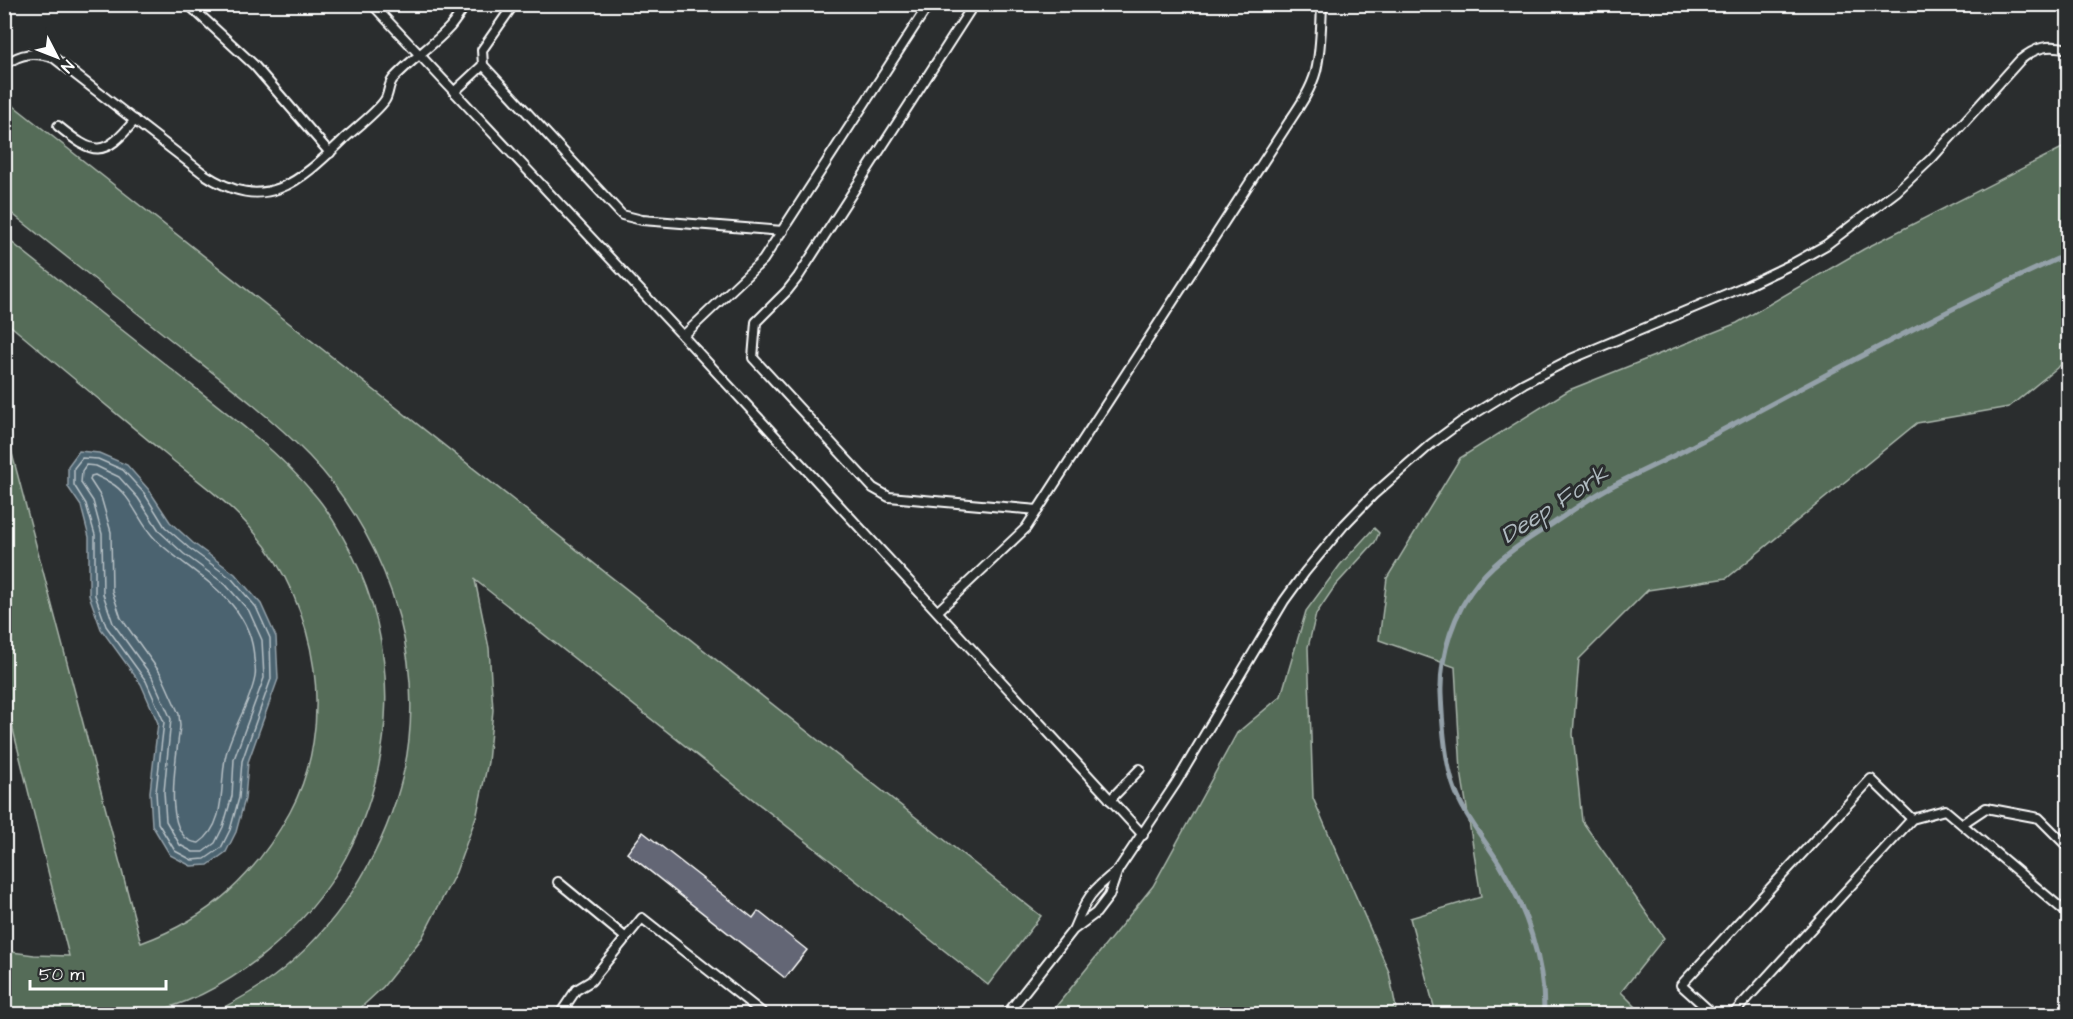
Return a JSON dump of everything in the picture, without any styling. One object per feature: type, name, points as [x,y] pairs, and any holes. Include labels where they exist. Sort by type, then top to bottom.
[{"type":"lane","points":[[188,4],[254,65],[330,153]]},
{"type":"lane","points":[[372,4],[683,336],[1143,835]]},
{"type":"lane","points":[[4,65],[28,53],[43,54],[54,58],[220,185],[238,192],[256,193],[279,189],[300,179],[330,153],[385,101],[391,81],[450,27],[466,4]]},
{"type":"lane","points":[[514,4],[483,50],[483,66],[622,215],[642,220],[783,231]]},
{"type":"lane","points":[[683,336],[757,267],[783,231],[929,4]]},
{"type":"lane","points":[[974,4],[798,277],[756,322],[753,358],[873,488],[889,497],[1038,510]]},
{"type":"lane","points":[[938,611],[1022,534],[1289,122],[1309,90],[1315,74],[1320,52],[1322,4]]},
{"type":"lane","points":[[1007,1014],[1073,930],[1085,902],[1095,888],[1118,870],[1143,835],[1182,774],[1284,601],[1344,525],[1400,470],[1461,422],[1524,383],[1571,359],[1748,285],[1826,245],[1897,192],[1931,159],[2020,60],[2033,50],[2058,46],[2068,49]]},
{"type":"lane","points":[[454,92],[483,66]]},
{"type":"lane","points":[[58,126],[83,145],[96,149],[115,142],[135,120]]},
{"type":"lane","points":[[1110,800],[1140,769]]},
{"type":"lane","points":[[1713,1014],[1681,985],[1871,779],[1912,819]]},
{"type":"lane","points":[[1962,824],[1986,808],[2039,818],[2068,847]]},
{"type":"lane","points":[[1733,1014],[1912,819],[1945,810],[2068,914]]},
{"type":"lane","points":[[1073,930],[1096,913],[1110,896],[1118,870]]},
{"type":"lane","points":[[558,882],[626,938]]},
{"type":"lane","points":[[560,1014],[576,990],[591,981],[642,918],[764,1014]]},
{"type":"green space","points":[[5,99],[1041,916],[988,985],[475,580],[489,648],[493,710],[488,762],[477,814],[456,872],[422,938],[383,987],[354,1014],[211,1014],[262,985],[307,948],[344,903],[374,854],[396,800],[407,755],[411,709],[408,662],[399,617],[384,573],[364,531],[339,491],[309,456],[242,396],[5,208]]},
{"type":"green space","points":[[2068,145],[2068,364],[2063,363],[2009,407],[1917,423],[1727,578],[1648,590],[1579,659],[1573,734],[1582,821],[1664,938],[1621,992],[1643,1014],[1436,1014],[1410,918],[1481,897],[1461,771],[1455,667],[1379,640],[1387,578],[1460,458],[1569,390],[1737,323],[1864,249]]},
{"type":"green space","points":[[5,237],[230,415],[299,477],[325,507],[351,552],[367,589],[378,627],[384,666],[386,705],[375,782],[363,820],[346,857],[330,884],[310,910],[286,934],[261,957],[233,977],[173,1006],[143,1014],[5,1014],[5,951],[69,956],[5,697],[5,427],[141,943],[188,921],[228,892],[262,856],[276,835],[290,812],[305,778],[313,742],[316,705],[314,667],[306,630],[293,595],[276,562],[254,532],[223,501],[5,321]]},
{"type":"green space","points":[[1374,528],[1379,533],[1375,542],[1335,586],[1316,614],[1308,647],[1313,798],[1389,972],[1396,1008],[1394,1014],[1050,1014],[1153,886],[1237,733],[1281,696],[1306,611],[1340,565]]},
{"type":"water","points":[[79,451],[99,453],[127,465],[149,490],[170,522],[193,543],[235,574],[261,604],[276,637],[278,679],[248,762],[245,799],[236,832],[226,852],[208,865],[191,866],[170,855],[152,825],[150,792],[158,723],[141,684],[101,629],[89,595],[89,537],[81,506],[68,487],[68,466]]},
{"type":"building","points":[[643,832],[753,918],[758,911],[807,950],[785,978],[627,853]]},
{"type":"waterway","name":"Deep Fork","points":[[1544,1014],[1537,955],[1518,898],[1462,805],[1453,784],[1448,763],[1441,703],[1441,678],[1450,634],[1470,593],[1486,573],[1510,552],[1605,490],[1927,322],[2068,254]]}]
